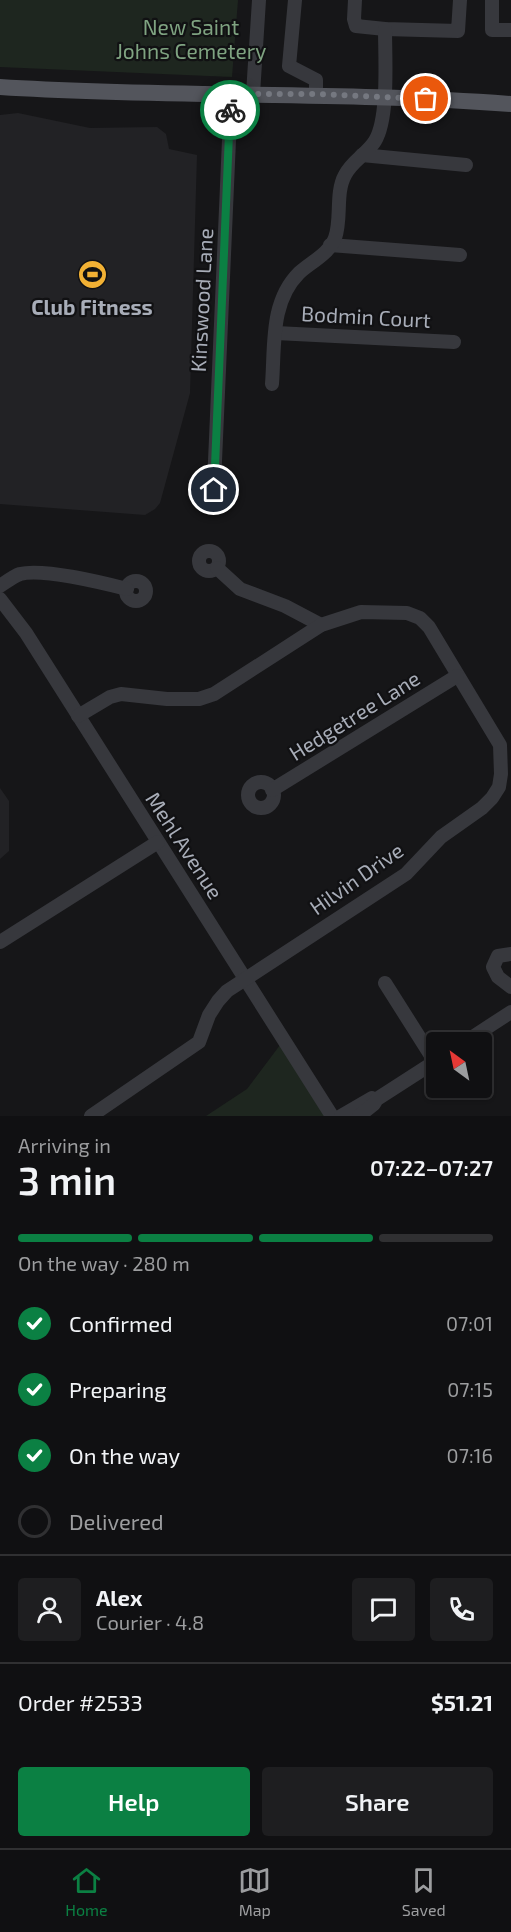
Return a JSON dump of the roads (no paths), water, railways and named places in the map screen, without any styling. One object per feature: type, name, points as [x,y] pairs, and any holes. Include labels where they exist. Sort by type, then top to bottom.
[{"type":"main road","points":[[0,87],[138,93],[316,94],[511,104]]},
{"type":"street","points":[[253,94],[259,0]]},
{"type":"street","points":[[294,0],[289,66],[316,80],[316,94]]},
{"type":"street","points":[[355,0],[356,26],[458,31],[460,0]]},
{"type":"street","points":[[492,0],[492,30],[511,30]]},
{"type":"street","points":[[272,384],[277,316],[283,292],[299,273],[325,252],[335,238],[344,175],[376,139],[380,128],[384,97],[386,29]]},
{"type":"street","name":"Kinswood Lane","points":[[213,507],[231,94]]},
{"type":"street","points":[[362,155],[466,165]]},
{"type":"street","points":[[330,245],[460,255]]},
{"type":"street","name":"Bodmin Court","points":[[276,333],[454,342]]},
{"type":"street","points":[[217,568],[240,589],[285,606],[321,625]]},
{"type":"street","points":[[0,586],[20,574],[37,573],[75,578],[126,589]]},
{"type":"street","name":"Mehl Avenue","points":[[0,599],[21,626],[332,1116]]},
{"type":"street","points":[[78,716],[110,697],[121,694],[199,699],[214,694],[321,625],[361,612],[407,613],[420,618],[429,627],[457,676]]},
{"type":"street","name":"Hilvin Drive","points":[[91,1116],[198,1042],[209,1015],[227,991],[406,874],[441,837],[482,808],[492,798],[499,787],[501,774],[500,745],[457,676]]},
{"type":"street","name":"Hedgetree Lane","points":[[272,790],[457,676]]},
{"type":"street","points":[[0,942],[158,842]]},
{"type":"street","points":[[511,954],[498,956],[493,967],[498,977],[511,987]]},
{"type":"street","points":[[385,983],[426,1046]]},
{"type":"street","points":[[480,1032],[511,1012]]},
{"type":"street","points":[[359,1116],[377,1099],[426,1067]]},
{"type":"street","points":[[341,1116],[371,1098],[377,1099]]},
{"type":"place","name":"Club Fitness","points":[[92,275]]},
{"type":"park label","name":"New Saint Johns Cemetery","points":[[191,38]]}]
